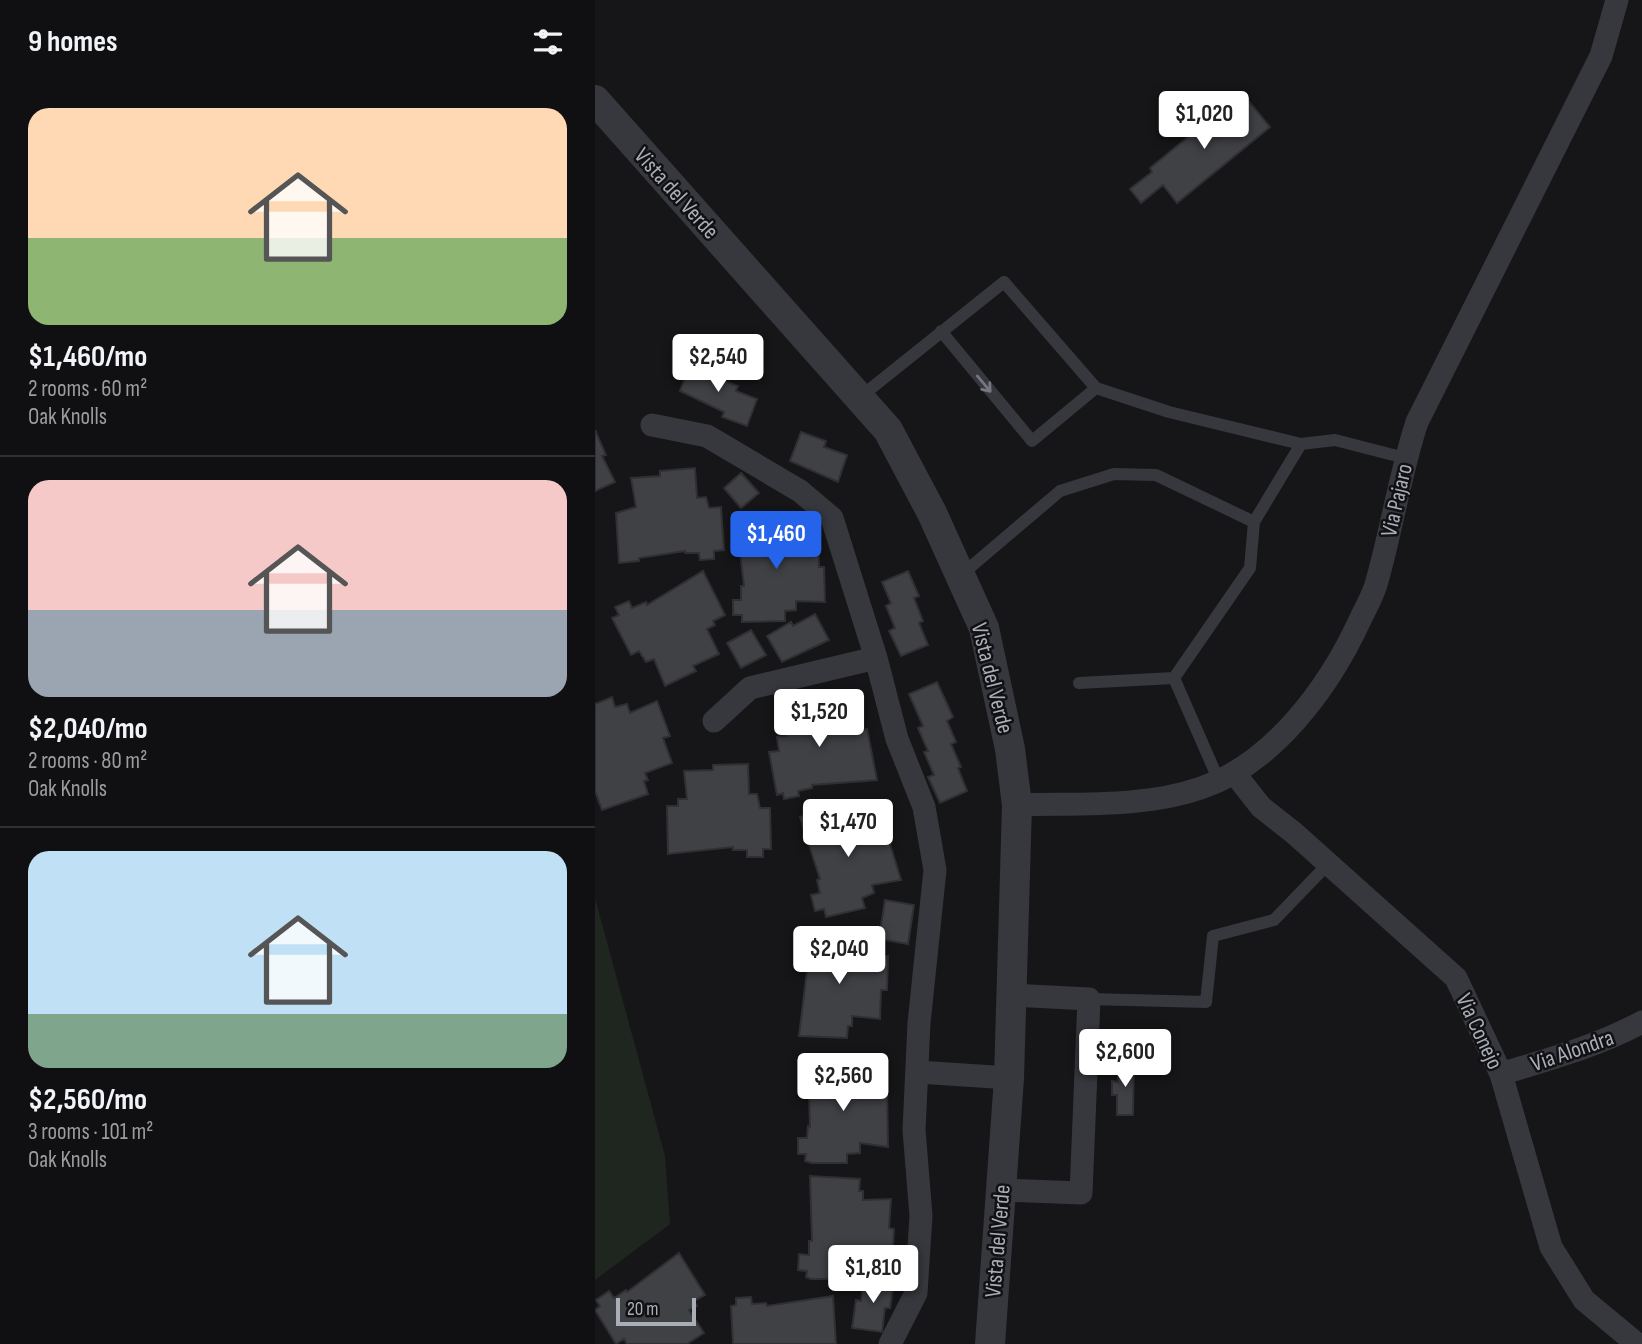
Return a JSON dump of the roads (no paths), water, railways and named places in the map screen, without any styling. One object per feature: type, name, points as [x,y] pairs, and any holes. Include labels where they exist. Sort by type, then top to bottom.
[{"type":"street","name":"Via Pajaro","points":[[1017,805],[1144,801],[1199,789],[1227,778],[1307,709],[1344,654],[1377,584],[1405,458],[1417,422],[1601,56],[1617,0]]},
{"type":"street","name":"Vista del Verde","points":[[595,100],[888,430],[932,513],[984,628],[1010,749],[1017,805],[1009,1078],[990,1344]]},
{"type":"street","points":[[652,425],[707,436],[800,491],[832,518],[876,659],[897,739],[924,807],[935,870],[919,1023],[914,1130],[921,1216],[916,1293],[890,1344]]},
{"type":"street","points":[[714,720],[750,688],[876,659]]},
{"type":"street","name":"Via Conejo","points":[[1227,778],[1455,978],[1501,1074],[1551,1247],[1584,1300],[1637,1344]]},
{"type":"street","points":[[1001,1190],[1080,1193],[1089,999],[1012,995]]},
{"type":"street","name":"Via Alondra","points":[[1501,1074],[1567,1054],[1621,1034],[1642,1022]]},
{"type":"street","points":[[918,1072],[1009,1078]]},
{"type":"lane","points":[[859,398],[1004,282],[1097,388],[1169,412],[1301,444],[1335,440],[1405,458]]},
{"type":"lane","points":[[941,331],[1032,441],[1097,388]]},
{"type":"lane","points":[[1174,678],[1250,568],[1254,522],[1301,444]]},
{"type":"lane","points":[[960,576],[1060,491],[1114,474],[1156,475],[1254,522]]},
{"type":"lane","points":[[1174,678],[1227,778]]},
{"type":"lane","points":[[1079,683],[1174,678]]},
{"type":"lane","points":[[1089,999],[1206,1002],[1213,936],[1274,920],[1328,864]]}]
